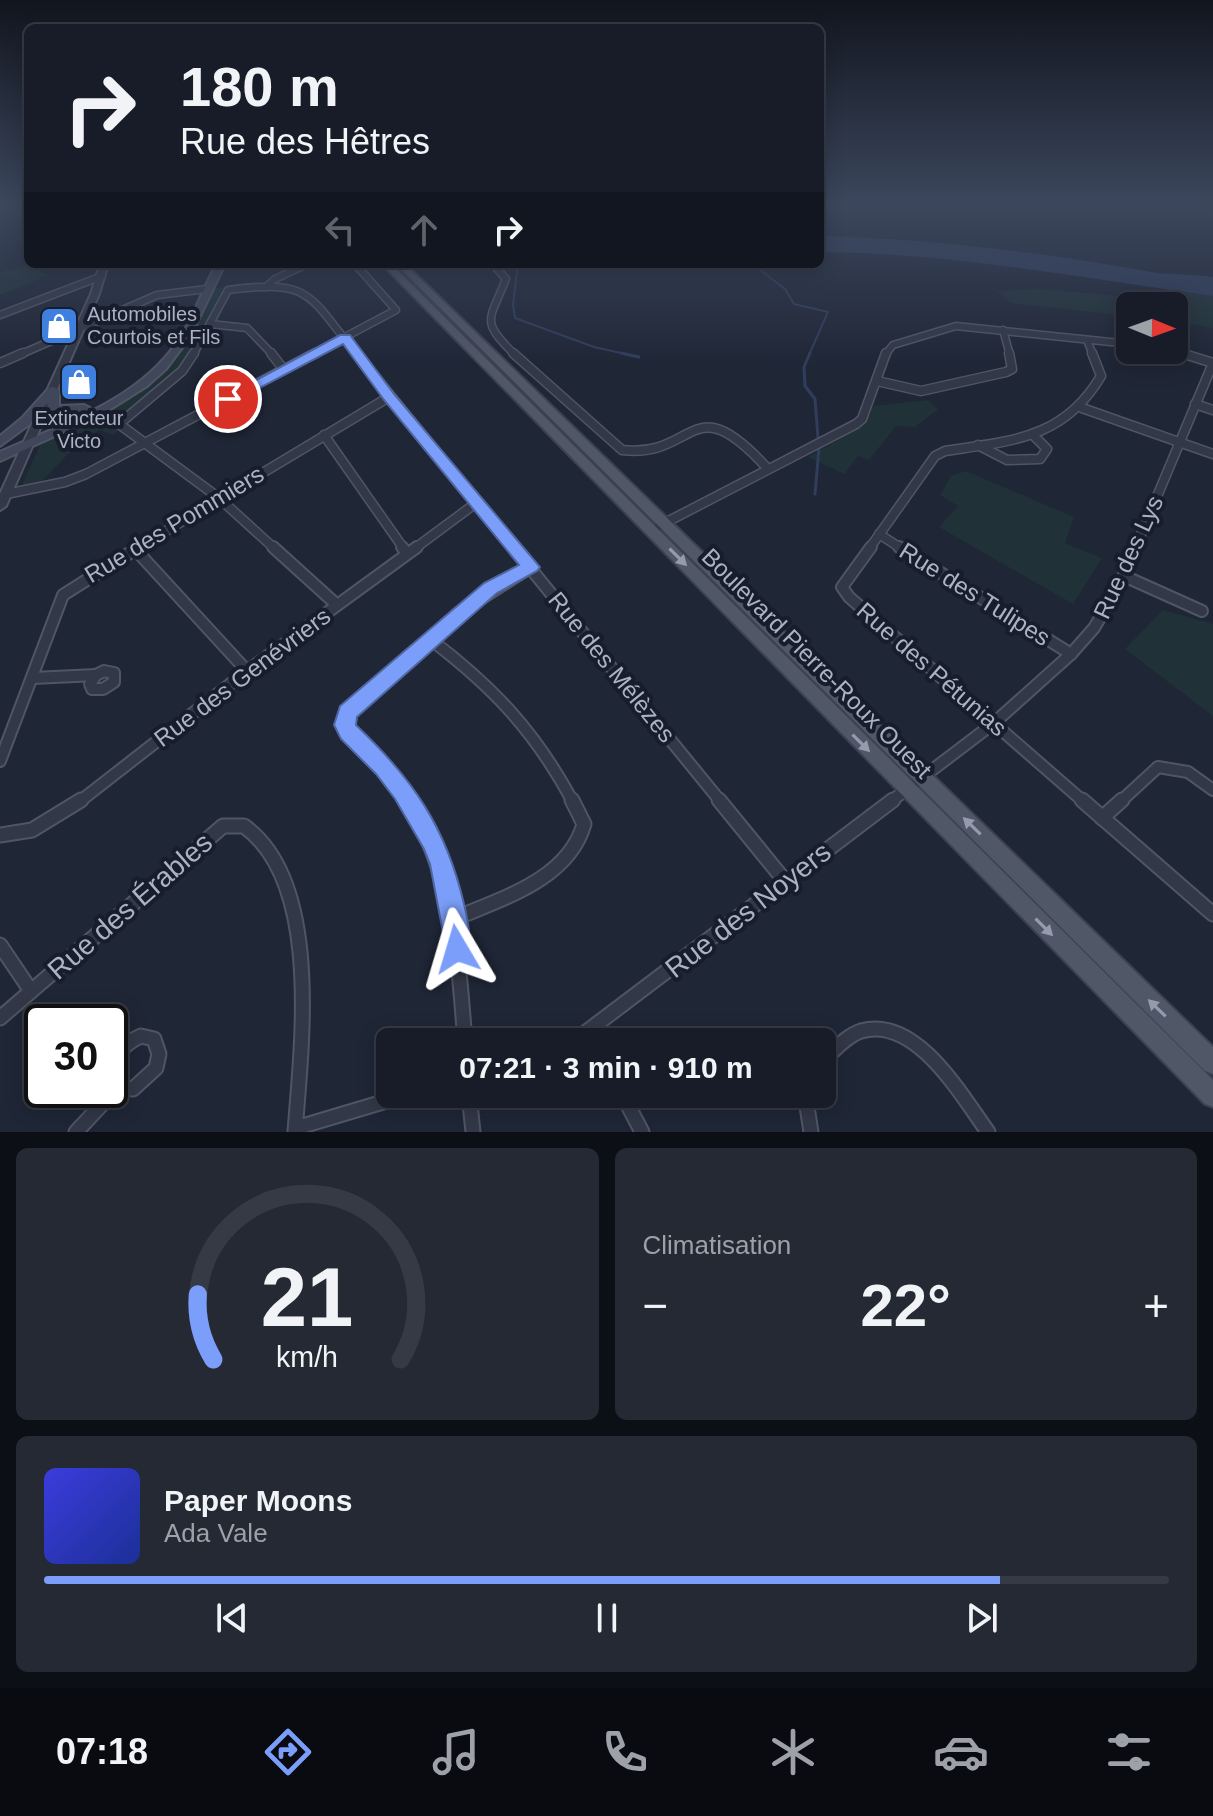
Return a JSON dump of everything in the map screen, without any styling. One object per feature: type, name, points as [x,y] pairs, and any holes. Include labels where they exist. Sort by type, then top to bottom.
[{"type":"main road","points":[[0,445],[32,437],[106,406],[139,386],[171,358],[188,333],[219,268]]},
{"type":"main road","name":"Boulevard Pierre-Roux Ouest","points":[[400,268],[658,527],[907,789],[1213,1096]]},
{"type":"main road","points":[[0,457],[149,367],[191,322]]},
{"type":"main road","points":[[53,390],[53,409],[66,411],[84,408]]},
{"type":"main road","points":[[0,445],[53,390]]},
{"type":"main road","name":"Boulevard Pierre-Roux Ouest","points":[[658,527],[921,776],[1213,1063]]},
{"type":"street","points":[[0,506],[80,329],[103,268]]},
{"type":"street","points":[[266,287],[298,268]]},
{"type":"street","points":[[6,494],[75,479],[396,310],[359,268]]},
{"type":"street","points":[[498,268],[506,279],[489,321],[490,329],[615,447],[648,451],[699,428],[714,427],[732,434],[768,469]]},
{"type":"street","points":[[0,315],[102,276]]},
{"type":"street","name":"Rue des Mélèzes","points":[[210,324],[228,290],[296,288],[307,293],[785,881]]},
{"type":"street","points":[[0,363],[166,293],[207,289]]},
{"type":"street","points":[[284,370],[249,327],[235,323],[210,324],[182,371],[119,422],[219,498],[337,605]]},
{"type":"street","points":[[658,527],[856,424],[862,419],[888,348],[893,345],[952,326],[1116,343]]},
{"type":"street","points":[[877,381],[921,391],[1006,372],[1012,369],[1012,364],[1003,330]]},
{"type":"street","points":[[1087,340],[1101,376],[1082,408],[1213,454]]},
{"type":"street","points":[[1188,355],[1213,363]]},
{"type":"street","name":"Rue des Lys","points":[[921,776],[994,723],[1071,654],[1109,607],[1213,363]]},
{"type":"street","name":"Rue des Pommiers","points":[[1,753],[63,595],[75,583],[389,397]]},
{"type":"street","points":[[1195,404],[1213,410]]},
{"type":"street","name":"Rue des Pétunias","points":[[1082,408],[1058,425],[1033,435],[945,451],[935,456],[843,582],[844,592],[1213,914]]},
{"type":"street","points":[[324,435],[407,553]]},
{"type":"street","points":[[978,445],[994,457],[1030,461],[1040,459],[1047,449],[1033,435]]},
{"type":"street","name":"Rue des Genévriers","points":[[0,835],[48,824],[247,671],[476,503]]},
{"type":"street","name":"Rue des Tulipes","points":[[879,534],[1071,654]]},
{"type":"street","points":[[134,548],[247,671]]},
{"type":"street","points":[[464,1028],[454,919],[442,864],[423,823],[384,767],[345,725],[347,713],[430,639],[491,588],[531,567]]},
{"type":"street","points":[[1124,576],[1202,611]]},
{"type":"street","points":[[430,639],[503,699],[529,734],[584,824],[576,852],[557,867],[454,919]]},
{"type":"street","points":[[33,678],[96,675]]},
{"type":"street","points":[[1102,818],[1158,767],[1169,766],[1191,773],[1213,790]]},
{"type":"street","name":"Rue des Noyers","points":[[602,1028],[921,776]]},
{"type":"street","name":"Rue des Érables","points":[[0,1018],[223,826],[237,823],[246,826],[266,849],[296,913],[302,979],[296,1130]]},
{"type":"street","points":[[0,945],[31,991]]},
{"type":"street","points":[[836,1051],[864,1030],[895,1031],[923,1049],[988,1132]]},
{"type":"street","points":[[296,1130],[376,1105]]},
{"type":"street","points":[[76,1132],[98,1108]]},
{"type":"street","points":[[470,1108],[473,1132]]},
{"type":"street","points":[[629,1108],[642,1132]]},
{"type":"street","points":[[807,1108],[811,1132]]},
{"type":"shaded area","points":[[24,266],[48,275],[0,295],[0,272]]},
{"type":"shaded area","points":[[214,288],[223,288],[197,342],[179,370],[117,420],[115,424],[119,431],[112,435],[99,430],[67,455],[38,485],[21,487],[42,441],[111,406],[170,366],[189,338]]},
{"type":"shaded area","points":[[1039,289],[1116,296],[1116,314],[1011,303],[997,291]]},
{"type":"shaded area","points":[[1188,293],[1213,296],[1213,328],[1188,324]]},
{"type":"shaded area","points":[[928,400],[938,409],[915,427],[896,426],[869,460],[858,456],[844,474],[808,457],[865,425],[874,406]]},
{"type":"shaded area","points":[[966,471],[1074,517],[1065,543],[1102,558],[1073,604],[939,527],[958,506],[940,495],[951,476]]},
{"type":"shaded area","points":[[1163,610],[1213,624],[1213,716],[1125,649]]},
{"type":"water","points":[[937,259],[1074,259],[1151,272],[1213,277],[1213,296],[1188,292]]},
{"type":"waterway","points":[[518,268],[513,305],[515,318],[594,347],[639,357]]},
{"type":"waterway","points":[[757,268],[785,289],[794,304],[828,312],[809,355]]},
{"type":"waterway","points":[[810,353],[804,367],[805,386],[815,399],[818,438]]},
{"type":"waterway","points":[[815,494],[819,448]]},
{"type":"place","name":"Automobiles Courtois et Fils","points":[[59,326]]},
{"type":"place","name":"Extincteur Victo","points":[[79,382]]},
{"type":"route","points":[[228,399],[345,337],[389,397],[531,567],[491,588],[347,713],[345,725],[349,732],[403,791],[433,842],[442,864],[457,949]]}]
